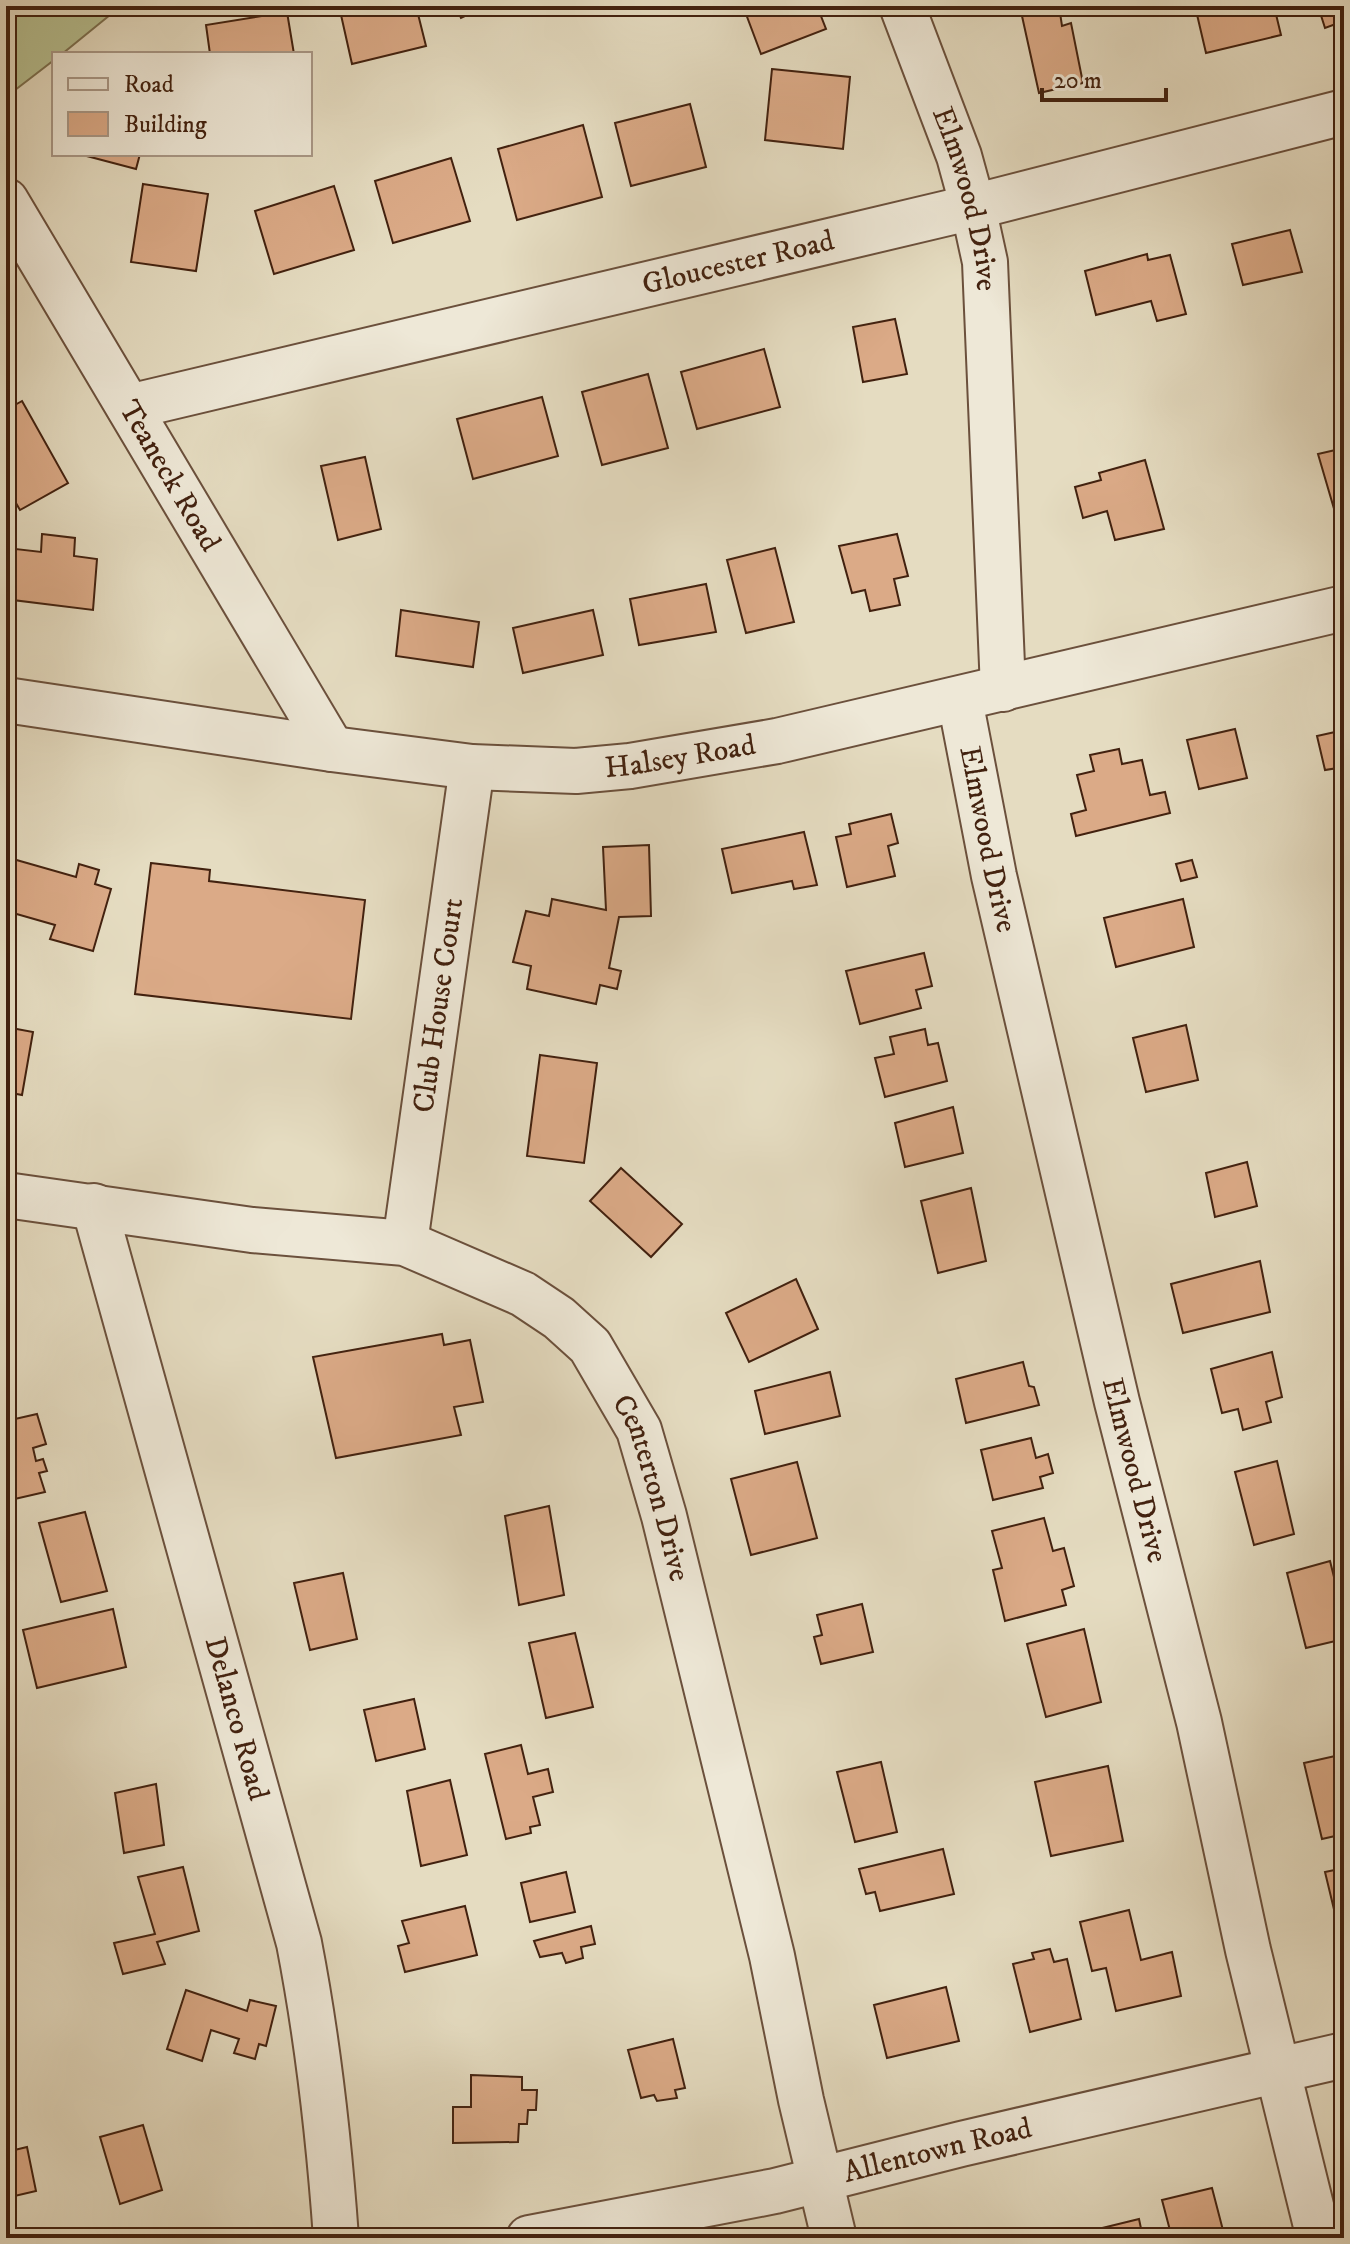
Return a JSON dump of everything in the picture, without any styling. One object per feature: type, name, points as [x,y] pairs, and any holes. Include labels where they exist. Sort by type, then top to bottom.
[{"type":"street","name":"Elmwood Drive","points":[[902,6],[959,156],[985,262],[1003,689]]},
{"type":"street","name":"Gloucester Road","points":[[129,407],[973,207],[1344,112]]},
{"type":"street","name":"Teaneck Road","points":[[6,201],[332,749]]},
{"type":"street","name":"Halsey Road","points":[[6,700],[472,767],[576,771],[630,766],[777,741],[1344,608]]},
{"type":"street","name":"Elmwood Drive","points":[[960,700],[994,876],[1117,1402],[1199,1722],[1248,1950],[1319,2238]]},
{"type":"street","name":"Club House Court","points":[[405,1243],[472,767]]},
{"type":"street","name":"Centerton Drive","points":[[6,1195],[252,1230],[405,1243],[523,1294],[559,1318],[590,1346],[639,1430],[664,1516],[772,1956],[834,2238]]},
{"type":"street","name":"Delanco Road","points":[[94,1206],[299,1943],[328,2123],[336,2238]]},
{"type":"street","name":"Allentown Road","points":[[529,2238],[775,2191],[1344,2055]]},
{"type":"green space","points":[[6,6],[121,6],[64,52],[52,52],[52,62],[6,97]]},
{"type":"building","points":[[339,6],[416,6],[426,46],[352,64]]},
{"type":"building","points":[[456,6],[486,6],[461,18]]},
{"type":"building","points":[[743,6],[817,6],[826,29],[761,54]]},
{"type":"building","points":[[1059,6],[1062,26],[1071,23],[1083,83],[1039,93],[1020,7]]},
{"type":"building","points":[[1195,6],[1274,6],[1281,35],[1206,53]]},
{"type":"building","points":[[1318,6],[1344,6],[1344,21],[1325,28]]},
{"type":"building","points":[[287,12],[294,52],[210,52],[206,25]]},
{"type":"building","points":[[772,69],[850,77],[843,149],[765,140]]},
{"type":"building","points":[[690,104],[706,167],[631,186],[615,123]]},
{"type":"building","points":[[583,125],[602,197],[517,220],[498,149]]},
{"type":"building","points":[[87,156],[139,156],[136,169]]},
{"type":"building","points":[[451,158],[470,221],[393,243],[375,181]]},
{"type":"building","points":[[143,184],[208,194],[196,271],[131,262]]},
{"type":"building","points":[[334,186],[354,250],[274,274],[255,211]]},
{"type":"building","points":[[1290,230],[1302,272],[1243,285],[1232,244]]},
{"type":"building","points":[[1147,254],[1148,260],[1170,255],[1186,314],[1157,321],[1151,301],[1096,315],[1085,271]]},
{"type":"building","points":[[895,319],[907,374],[863,382],[853,327]]},
{"type":"building","points":[[764,349],[780,407],[697,429],[681,372]]},
{"type":"building","points":[[648,374],[668,448],[602,465],[582,392]]},
{"type":"building","points":[[542,397],[558,456],[473,479],[457,419]]},
{"type":"building","points":[[22,401],[68,483],[20,510],[6,486],[6,410]]},
{"type":"building","points":[[1344,448],[1344,517],[1337,519],[1318,454]]},
{"type":"building","points":[[365,457],[381,529],[338,540],[321,466]]},
{"type":"building","points":[[1145,460],[1164,529],[1115,540],[1107,511],[1083,518],[1075,487],[1101,480],[1099,473]]},
{"type":"building","points":[[42,534],[75,538],[74,556],[97,559],[93,610],[13,600],[16,549],[41,552]]},
{"type":"building","points":[[897,534],[908,576],[894,579],[900,605],[870,611],[865,590],[852,593],[839,546]]},
{"type":"building","points":[[775,548],[794,622],[746,633],[727,560]]},
{"type":"building","points":[[706,584],[716,632],[639,645],[630,599]]},
{"type":"building","points":[[401,610],[479,622],[473,667],[396,656]]},
{"type":"building","points":[[593,610],[603,655],[523,673],[513,628]]},
{"type":"building","points":[[1235,729],[1247,778],[1199,789],[1187,740]]},
{"type":"building","points":[[1344,730],[1344,782],[1341,782],[1338,768],[1325,770],[1317,736]]},
{"type":"building","points":[[1119,749],[1122,764],[1142,760],[1150,795],[1165,792],[1170,813],[1076,836],[1071,814],[1086,810],[1077,775],[1094,771],[1090,755]]},
{"type":"building","points":[[891,814],[898,843],[888,846],[895,876],[847,887],[836,837],[851,834],[849,824]]},
{"type":"building","points":[[804,832],[817,885],[794,889],[792,881],[732,893],[722,849]]},
{"type":"building","points":[[649,845],[651,916],[619,917],[609,968],[621,971],[617,989],[600,985],[596,1004],[527,989],[531,966],[513,962],[526,911],[549,916],[552,899],[606,910],[603,847]]},
{"type":"building","points":[[6,857],[76,877],[79,864],[99,870],[95,884],[111,889],[93,951],[50,939],[55,925],[6,911]]},
{"type":"building","points":[[1192,860],[1197,877],[1181,881],[1176,864]]},
{"type":"building","points":[[151,863],[210,870],[209,881],[365,900],[351,1019],[135,994]]},
{"type":"building","points":[[1183,899],[1194,947],[1116,967],[1104,918]]},
{"type":"building","points":[[924,953],[932,986],[916,990],[921,1008],[860,1024],[846,971]]},
{"type":"building","points":[[1186,1025],[1198,1080],[1146,1092],[1133,1038]]},
{"type":"building","points":[[6,1027],[33,1032],[22,1095],[6,1092]]},
{"type":"building","points":[[925,1029],[928,1045],[938,1043],[947,1081],[885,1097],[875,1058],[894,1054],[890,1037]]},
{"type":"building","points":[[540,1055],[597,1063],[584,1163],[527,1156]]},
{"type":"building","points":[[953,1107],[963,1153],[905,1167],[895,1123]]},
{"type":"building","points":[[1247,1162],[1257,1206],[1215,1217],[1206,1173]]},
{"type":"building","points":[[621,1168],[682,1224],[651,1257],[590,1201]]},
{"type":"building","points":[[971,1188],[986,1261],[938,1273],[921,1201]]},
{"type":"building","points":[[1260,1261],[1270,1312],[1183,1333],[1171,1284]]},
{"type":"building","points":[[796,1279],[818,1329],[749,1362],[726,1313]]},
{"type":"building","points":[[442,1334],[444,1345],[470,1340],[483,1402],[454,1407],[461,1435],[336,1458],[313,1357]]},
{"type":"building","points":[[1272,1352],[1282,1397],[1266,1402],[1271,1422],[1243,1430],[1238,1409],[1222,1413],[1211,1369]]},
{"type":"building","points":[[1023,1362],[1029,1386],[1034,1387],[1039,1405],[966,1423],[956,1379]]},
{"type":"building","points":[[830,1372],[840,1416],[765,1434],[755,1391]]},
{"type":"building","points":[[37,1414],[46,1444],[33,1448],[36,1461],[43,1459],[47,1471],[39,1473],[45,1492],[6,1501],[6,1421]]},
{"type":"building","points":[[1031,1438],[1036,1458],[1048,1454],[1053,1473],[1040,1477],[1043,1488],[993,1500],[981,1450]]},
{"type":"building","points":[[1277,1461],[1294,1534],[1254,1545],[1235,1472]]},
{"type":"building","points":[[797,1462],[817,1538],[751,1555],[731,1479]]},
{"type":"building","points":[[549,1506],[564,1595],[519,1605],[505,1516]]},
{"type":"building","points":[[85,1512],[107,1591],[61,1602],[39,1523]]},
{"type":"building","points":[[1044,1518],[1053,1551],[1064,1548],[1074,1586],[1062,1590],[1066,1605],[1005,1621],[993,1570],[1002,1568],[992,1531]]},
{"type":"building","points":[[1330,1561],[1336,1585],[1344,1583],[1344,1639],[1306,1648],[1287,1573]]},
{"type":"building","points":[[343,1573],[357,1639],[310,1650],[294,1583]]},
{"type":"building","points":[[862,1604],[873,1652],[821,1664],[814,1637],[822,1635],[817,1615]]},
{"type":"building","points":[[113,1609],[126,1667],[37,1688],[23,1630]]},
{"type":"building","points":[[1084,1629],[1101,1702],[1046,1717],[1027,1644]]},
{"type":"building","points":[[575,1633],[593,1707],[546,1718],[529,1643]]},
{"type":"building","points":[[414,1699],[425,1749],[376,1761],[364,1710]]},
{"type":"building","points":[[521,1745],[528,1774],[548,1769],[553,1792],[533,1797],[540,1825],[530,1827],[531,1833],[506,1839],[485,1754]]},
{"type":"building","points":[[1344,1754],[1344,1834],[1322,1839],[1304,1763]]},
{"type":"building","points":[[881,1762],[897,1832],[855,1842],[837,1772]]},
{"type":"building","points":[[1108,1766],[1123,1841],[1051,1856],[1035,1782]]},
{"type":"building","points":[[450,1780],[467,1855],[421,1866],[407,1791]]},
{"type":"building","points":[[156,1784],[164,1845],[124,1853],[115,1793]]},
{"type":"building","points":[[943,1849],[954,1894],[880,1911],[875,1892],[866,1894],[859,1869]]},
{"type":"building","points":[[183,1867],[199,1931],[157,1942],[165,1964],[123,1974],[114,1943],[155,1934],[138,1877]]},
{"type":"building","points":[[1344,1868],[1344,1951],[1325,1872]]},
{"type":"building","points":[[566,1872],[575,1912],[530,1922],[521,1883]]},
{"type":"building","points":[[465,1906],[477,1955],[405,1972],[398,1946],[409,1943],[402,1921]]},
{"type":"building","points":[[1129,1910],[1141,1960],[1172,1952],[1181,1996],[1116,2011],[1106,1968],[1092,1971],[1080,1922]]},
{"type":"building","points":[[591,1926],[595,1944],[581,1947],[583,1958],[566,1963],[562,1953],[540,1957],[534,1941]]},
{"type":"building","points":[[1050,1949],[1054,1962],[1067,1959],[1081,2019],[1030,2032],[1013,1964],[1034,1959],[1032,1953]]},
{"type":"building","points":[[946,1987],[959,2041],[887,2058],[874,2005]]},
{"type":"building","points":[[186,1990],[247,2011],[250,2000],[276,2006],[266,2046],[259,2044],[255,2059],[234,2053],[239,2039],[211,2030],[202,2061],[167,2049]]},
{"type":"building","points":[[673,2039],[685,2088],[675,2090],[677,2098],[657,2101],[654,2095],[641,2098],[628,2050]]},
{"type":"building","points":[[471,2075],[522,2077],[522,2090],[537,2090],[536,2110],[528,2110],[527,2124],[519,2124],[518,2142],[453,2143],[453,2107],[471,2107]]},
{"type":"building","points":[[143,2125],[162,2190],[120,2204],[100,2137]]},
{"type":"building","points":[[27,2147],[36,2191],[6,2198],[6,2152]]},
{"type":"building","points":[[1212,2188],[1225,2238],[1172,2238],[1162,2200]]},
{"type":"building","points":[[1139,2219],[1143,2238],[1096,2238],[1094,2230]]}]
